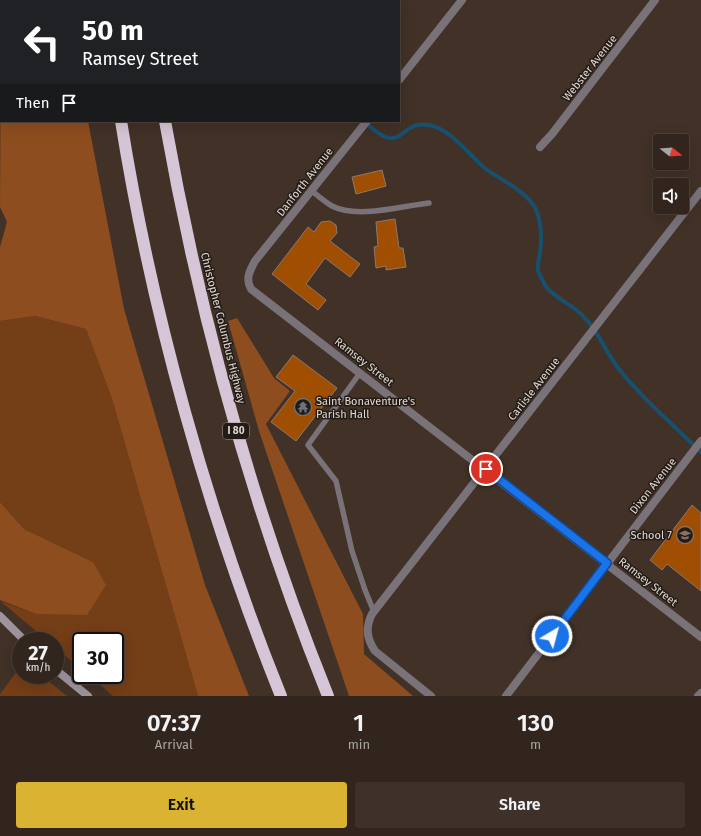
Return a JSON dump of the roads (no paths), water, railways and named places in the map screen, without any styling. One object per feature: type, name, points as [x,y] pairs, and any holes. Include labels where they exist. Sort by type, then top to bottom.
[{"type":"highway","points":[[115,122],[134,194]]},
{"type":"highway","points":[[121,122],[134,194],[156,298],[191,430],[235,572],[281,696]]},
{"type":"highway","name":"Christopher Columbus Highway","points":[[165,122],[191,255],[220,373],[276,559],[328,696]]},
{"type":"street","points":[[400,79],[462,0]]},
{"type":"street","name":"Webster Avenue","points":[[540,147],[552,134],[655,0]]},
{"type":"street","name":"Danforth Avenue","points":[[260,255],[364,124]]},
{"type":"street","name":"Carlisle Avenue","points":[[431,696],[375,651],[370,643],[367,632],[368,623],[374,612],[701,191]]},
{"type":"street","name":"Ramsey Street","points":[[260,255],[250,271],[248,280],[251,289],[486,469],[701,637]]},
{"type":"street","name":"Dixon Avenue","points":[[506,696],[701,442]]},
{"type":"street","points":[[0,616],[16,632]]},
{"type":"street","points":[[64,676],[88,696]]},
{"type":"street","points":[[698,696],[701,693]]},
{"type":"lane","points":[[312,191],[332,206],[347,211],[364,212],[429,203]]},
{"type":"lane","points":[[360,373],[308,445],[336,481],[352,551],[374,612]]},
{"type":"waterway","points":[[366,123],[378,133],[388,138],[394,138],[411,127],[419,125],[429,125],[438,128],[453,137],[486,169],[527,198],[532,203],[538,214],[541,241],[538,271],[545,285],[552,293],[578,311],[588,321],[618,368],[637,390],[701,452]]},
{"type":"place","name":"Saint Bonaventure's Parish Hall","points":[[303,407]]},
{"type":"place","name":"School 7","points":[[685,535]]}]
